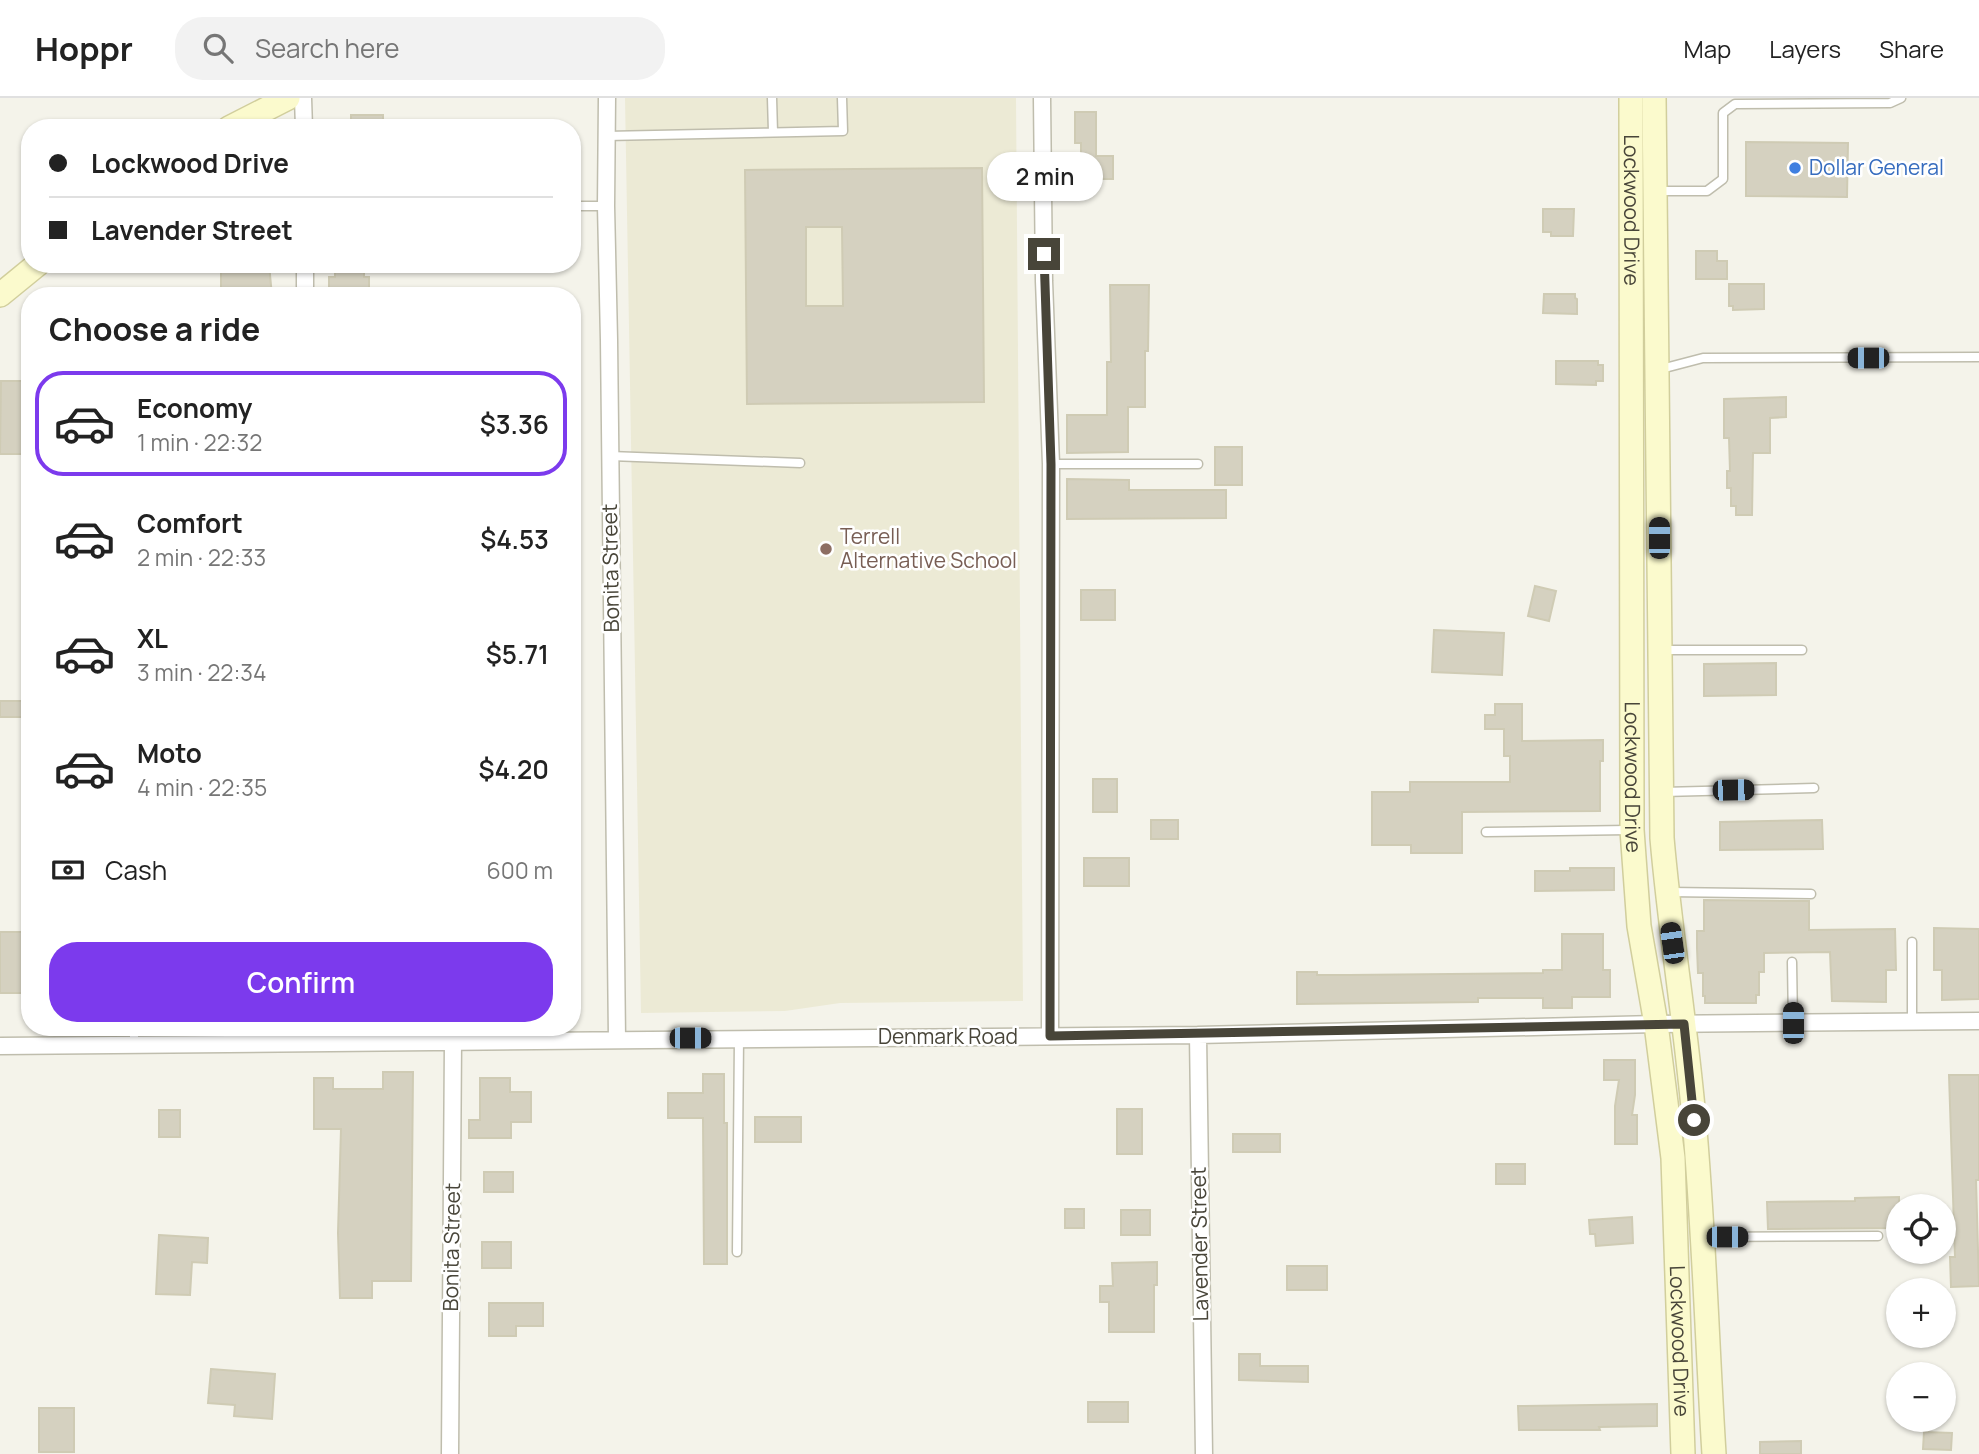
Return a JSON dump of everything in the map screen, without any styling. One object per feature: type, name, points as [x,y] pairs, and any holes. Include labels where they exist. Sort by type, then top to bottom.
[{"type":"main road","points":[[247,119],[288,98]]},
{"type":"main road","name":"Lockwood Drive","points":[[1631,98],[1632,830],[1639,926],[1656,1024],[1673,1158],[1683,1454]]},
{"type":"main road","name":"Lockwood Drive","points":[[1654,98],[1660,792],[1666,892],[1694,1120],[1714,1454]]},
{"type":"main road","points":[[0,295],[27,273]]},
{"type":"main road","points":[[1631,371],[1658,370]]},
{"type":"main road","points":[[1632,751],[1659,751]]},
{"type":"main road","points":[[1678,1271],[1704,1270]]},
{"type":"street","points":[[303,98],[304,119]]},
{"type":"street","name":"Bonita Street","points":[[607,98],[606,206],[617,1039]]},
{"type":"street","points":[[1042,98],[1044,281],[1051,464],[1050,1036]]},
{"type":"street","name":"Denmark Road","points":[[335,1036],[453,1041],[1198,1035],[1656,1024],[1979,1021]]},
{"type":"street","name":"Lavender Street","points":[[1198,1035],[1204,1454]]},
{"type":"street","name":"Denmark Road","points":[[0,1046],[134,1044],[291,1036]]},
{"type":"street","name":"Bonita Street","points":[[450,1454],[453,1041]]},
{"type":"lane","points":[[772,98],[774,132]]},
{"type":"lane","points":[[606,136],[843,131],[842,98]]},
{"type":"lane","points":[[1656,191],[1707,191],[1723,179],[1723,113],[1735,104],[1890,103],[1901,98]]},
{"type":"lane","points":[[581,206],[606,206]]},
{"type":"lane","points":[[1658,370],[1703,358],[1979,357]]},
{"type":"lane","points":[[610,456],[800,463]]},
{"type":"lane","points":[[1051,464],[1198,464]]},
{"type":"lane","points":[[1659,650],[1802,650]]},
{"type":"lane","points":[[1660,792],[1814,788]]},
{"type":"lane","points":[[1486,832],[1632,830]]},
{"type":"lane","points":[[1666,892],[1811,894]]},
{"type":"lane","points":[[1912,942],[1912,1022]]},
{"type":"lane","points":[[1793,962],[1793,1023]]},
{"type":"lane","points":[[134,1036],[134,1044]]},
{"type":"lane","points":[[737,1252],[739,1038]]},
{"type":"lane","points":[[1702,1237],[1878,1236]]},
{"type":"shaded area","name":"Terrell Alternative School","points":[[625,98],[1016,98],[1023,1001],[840,1003],[785,1011],[641,1013]]},
{"type":"building","points":[[1075,112],[1096,112],[1096,156],[1113,156],[1113,179],[1081,179],[1081,143],[1075,143]]},
{"type":"building","points":[[351,115],[383,115],[383,119],[351,119]]},
{"type":"building","points":[[1746,142],[1848,143],[1847,197],[1746,196]]},
{"type":"building","points":[[982,168],[984,402],[747,404],[745,170]],"holes":[[[806,227],[842,227],[843,306],[806,306]]]},
{"type":"building","points":[[1543,209],[1574,209],[1573,236],[1551,236],[1551,232],[1543,232]]},
{"type":"building","points":[[1696,251],[1717,251],[1717,261],[1727,261],[1727,279],[1696,279]]},
{"type":"building","points":[[221,273],[270,273],[271,287],[221,287]]},
{"type":"building","points":[[335,273],[364,273],[364,277],[369,277],[369,287],[329,287],[329,277],[335,277]]},
{"type":"building","points":[[1729,284],[1764,284],[1764,309],[1733,310],[1733,306],[1729,306]]},
{"type":"building","points":[[1110,285],[1149,285],[1145,407],[1128,407],[1128,452],[1067,453],[1067,415],[1107,415],[1107,362],[1111,362]]},
{"type":"building","points":[[1544,294],[1575,294],[1577,314],[1543,313]]},
{"type":"building","points":[[1556,361],[1598,361],[1598,365],[1603,365],[1603,381],[1596,381],[1596,385],[1556,384]]},
{"type":"building","points":[[1,381],[21,381],[21,454],[0,454]]},
{"type":"building","points":[[1786,397],[1786,417],[1770,418],[1770,453],[1753,453],[1752,515],[1736,515],[1736,506],[1731,506],[1731,488],[1727,488],[1727,471],[1730,471],[1729,438],[1724,438],[1724,399]]},
{"type":"building","points":[[1215,447],[1242,447],[1242,485],[1215,485]]},
{"type":"building","points":[[1067,479],[1129,480],[1129,490],[1226,490],[1226,518],[1067,519]]},
{"type":"building","points":[[1535,586],[1556,591],[1549,621],[1528,616]]},
{"type":"building","points":[[1081,590],[1115,590],[1115,620],[1081,620]]},
{"type":"building","points":[[1434,630],[1504,633],[1502,675],[1432,672]]},
{"type":"building","points":[[1776,663],[1776,695],[1704,696],[1704,664]]},
{"type":"building","points":[[0,701],[21,701],[21,717],[0,717]]},
{"type":"building","points":[[1495,704],[1522,704],[1522,741],[1603,740],[1603,761],[1600,761],[1600,811],[1462,812],[1462,853],[1411,853],[1411,845],[1372,845],[1372,792],[1410,792],[1410,782],[1510,782],[1510,756],[1504,756],[1504,729],[1485,729],[1485,715],[1495,715]]},
{"type":"building","points":[[1093,779],[1117,779],[1117,812],[1093,812]]},
{"type":"building","points":[[1151,820],[1178,820],[1178,839],[1151,839]]},
{"type":"building","points":[[1822,820],[1823,849],[1720,850],[1720,822]]},
{"type":"building","points":[[1084,858],[1129,858],[1129,886],[1084,886]]},
{"type":"building","points":[[1570,868],[1614,868],[1614,890],[1535,891],[1535,871],[1570,871]]},
{"type":"building","points":[[1704,900],[1809,901],[1809,930],[1895,929],[1896,970],[1886,970],[1886,1002],[1832,1001],[1830,952],[1764,953],[1764,972],[1759,972],[1759,995],[1756,995],[1756,1003],[1705,1003],[1703,973],[1698,973],[1697,948],[1697,931],[1704,931]]},
{"type":"building","points":[[1934,928],[1979,929],[1979,999],[1942,1000],[1942,970],[1934,970]]},
{"type":"building","points":[[0,932],[21,932],[21,993],[0,993]]},
{"type":"building","points":[[1562,934],[1603,934],[1603,970],[1610,970],[1610,997],[1572,997],[1572,1008],[1543,1008],[1543,998],[1478,998],[1478,1002],[1297,1004],[1297,972],[1349,975],[1543,973],[1543,970],[1562,970]]},
{"type":"building","points":[[1604,1060],[1635,1060],[1632,1115],[1637,1115],[1637,1144],[1615,1144],[1615,1106],[1619,1080],[1604,1080]]},
{"type":"building","points":[[383,1072],[413,1072],[411,1281],[372,1281],[372,1298],[340,1298],[338,1233],[341,1129],[314,1129],[314,1078],[333,1078],[333,1089],[383,1089]]},
{"type":"building","points":[[703,1074],[724,1074],[724,1123],[727,1123],[727,1264],[704,1264],[703,1118],[668,1118],[668,1093],[703,1093]]},
{"type":"building","points":[[1949,1075],[1979,1075],[1979,1180],[1976,1180],[1979,1286],[1956,1287],[1956,1278],[1951,1278],[1950,1264],[1956,1264],[1956,1194],[1953,1194]]},
{"type":"building","points":[[480,1078],[510,1078],[510,1092],[531,1092],[531,1122],[511,1122],[511,1138],[469,1138],[469,1120],[480,1120]]},
{"type":"building","points":[[1117,1109],[1142,1109],[1142,1154],[1117,1154]]},
{"type":"building","points":[[159,1110],[180,1110],[180,1137],[159,1137]]},
{"type":"building","points":[[755,1117],[801,1117],[801,1142],[755,1142]]},
{"type":"building","points":[[1233,1134],[1280,1134],[1280,1152],[1233,1152]]},
{"type":"building","points":[[1496,1164],[1525,1164],[1525,1184],[1496,1184]]},
{"type":"building","points":[[484,1172],[513,1172],[513,1192],[484,1192]]},
{"type":"building","points":[[1886,1197],[1886,1228],[1768,1229],[1767,1202],[1855,1201],[1855,1198]]},
{"type":"building","points":[[1065,1209],[1084,1209],[1084,1228],[1065,1228]]},
{"type":"building","points":[[1121,1210],[1150,1210],[1150,1235],[1121,1235]]},
{"type":"building","points":[[1632,1217],[1633,1243],[1596,1246],[1595,1234],[1590,1234],[1589,1220]]},
{"type":"building","points":[[159,1235],[208,1238],[207,1263],[192,1262],[190,1295],[156,1294]]},
{"type":"building","points":[[482,1242],[511,1242],[511,1268],[482,1268]]},
{"type":"building","points":[[1157,1262],[1154,1332],[1109,1332],[1109,1302],[1100,1302],[1100,1286],[1113,1286],[1112,1263]]},
{"type":"building","points":[[1287,1266],[1327,1266],[1327,1290],[1287,1290]]},
{"type":"building","points":[[489,1303],[543,1303],[543,1326],[516,1326],[516,1336],[489,1336]]},
{"type":"building","points":[[1239,1354],[1260,1354],[1260,1366],[1308,1366],[1308,1382],[1239,1380]]},
{"type":"building","points":[[211,1369],[275,1374],[272,1419],[234,1416],[235,1405],[208,1403]]},
{"type":"building","points":[[1088,1402],[1128,1402],[1128,1422],[1088,1422]]},
{"type":"building","points":[[1657,1404],[1657,1426],[1599,1427],[1600,1430],[1519,1430],[1518,1406]]},
{"type":"building","points":[[39,1408],[74,1408],[74,1452],[39,1452]]},
{"type":"building","points":[[1924,1432],[1952,1433],[1951,1450],[1923,1449]]},
{"type":"building","points":[[1801,1441],[1801,1454],[1760,1454],[1760,1442]]},
{"type":"place","name":"Dollar General","points":[[1795,168]]},
{"type":"place","name":"Terrell Alternative School","points":[[826,549]]},
{"type":"route","points":[[1044,254],[1051,464],[1050,1036],[1684,1024],[1694,1120]]}]
